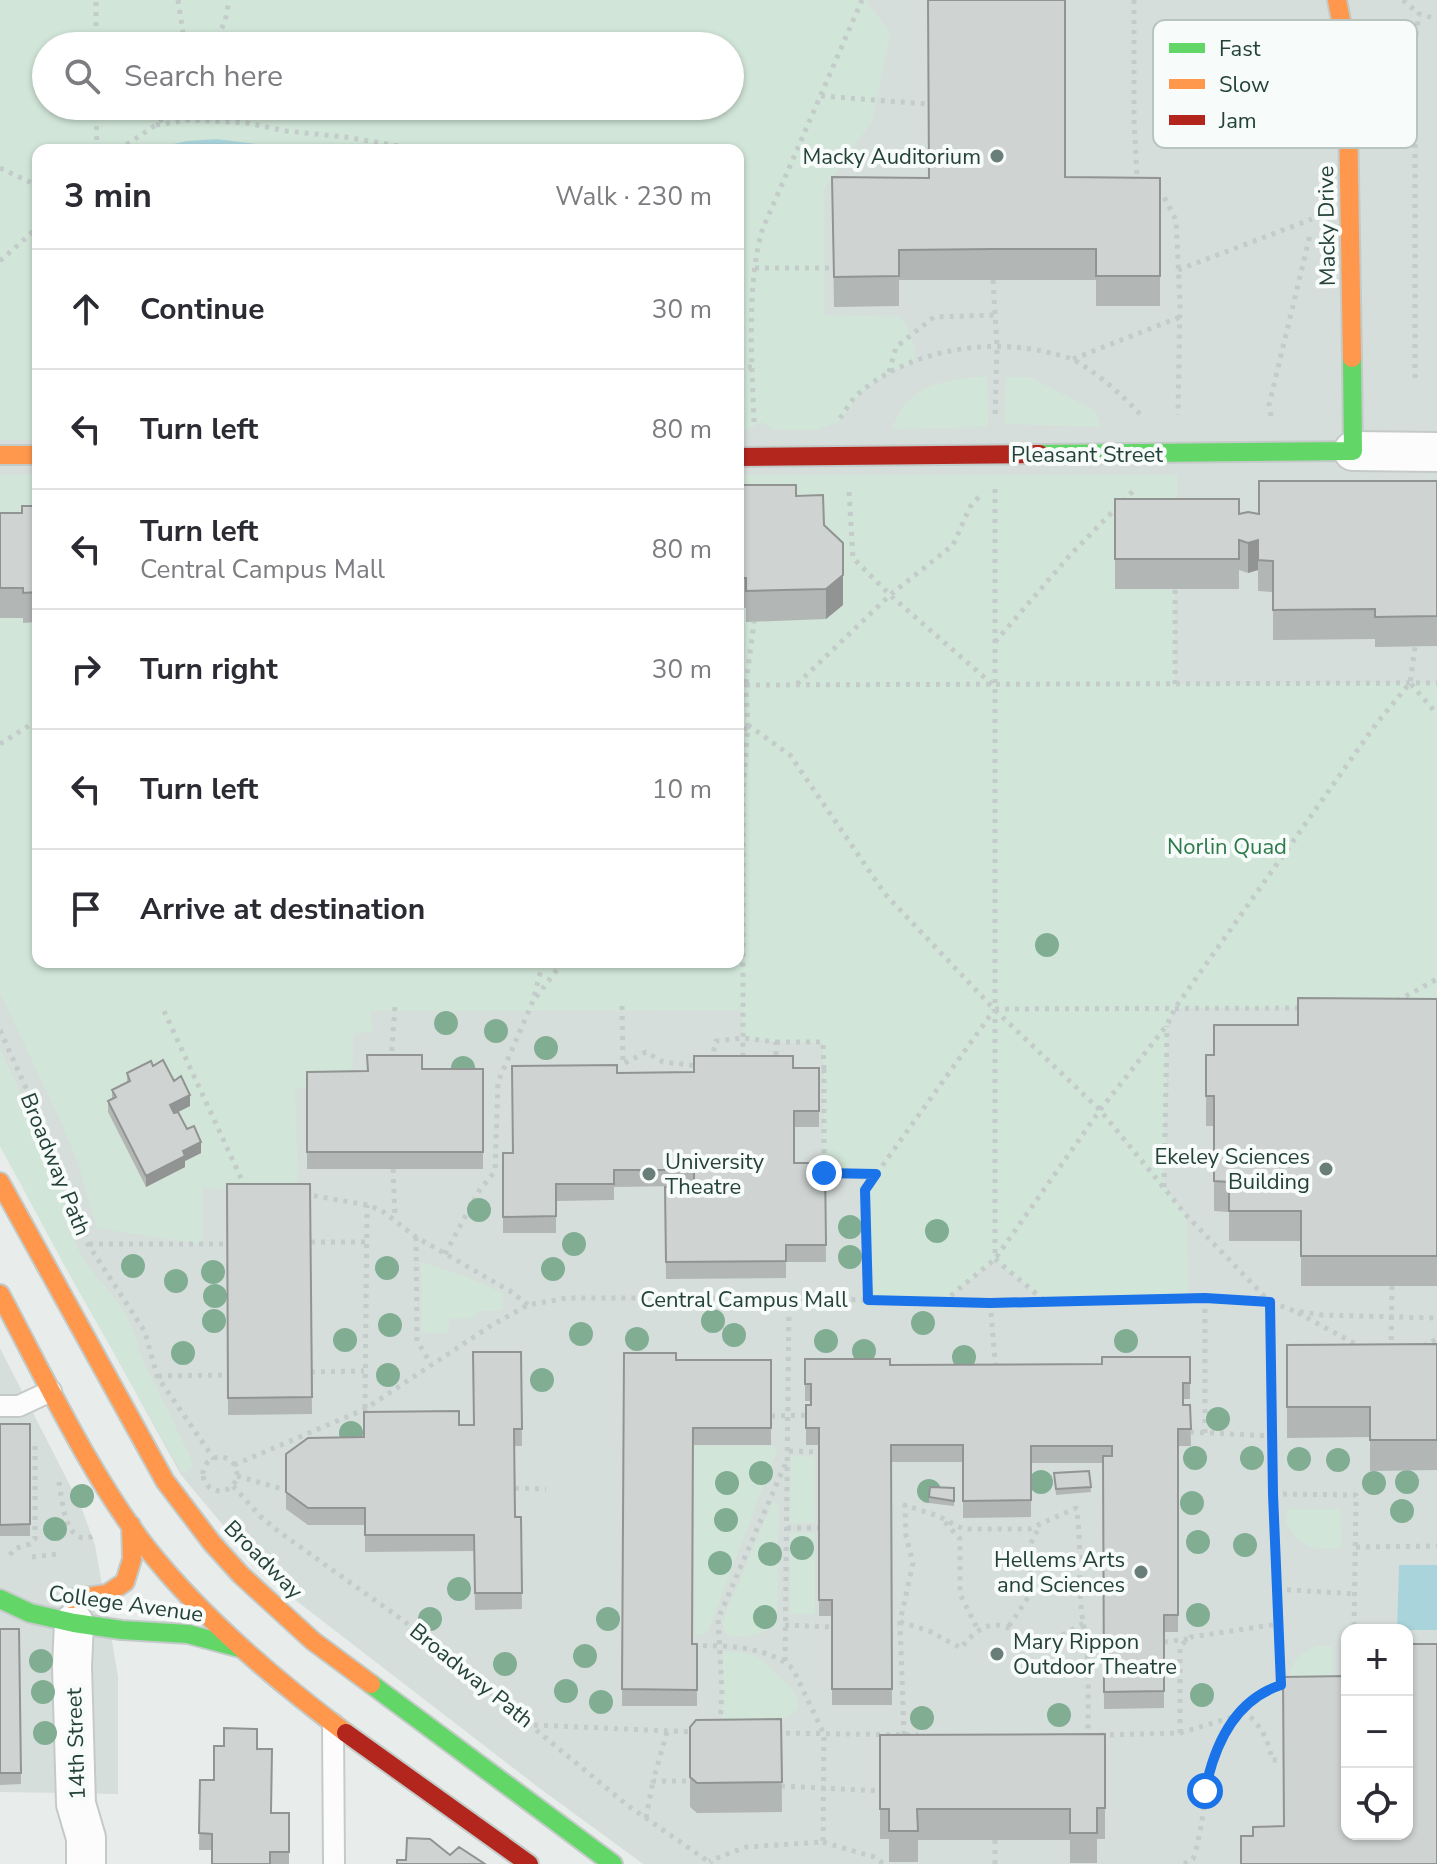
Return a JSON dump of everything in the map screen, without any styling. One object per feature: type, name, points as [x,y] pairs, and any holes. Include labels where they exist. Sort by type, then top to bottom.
[{"type":"main road","name":"Macky Drive","points":[[1337,0],[1341,20]]},
{"type":"main road","name":"Macky Drive","points":[[1348,148],[1353,451]]},
{"type":"main road","name":"Pleasant Street","points":[[744,457],[1353,451]]},
{"type":"main road","points":[[0,455],[32,455]]},
{"type":"main road","name":"Broadway","points":[[0,1182],[90,1349],[178,1501],[241,1575],[313,1641],[613,1864]]},
{"type":"main road","points":[[0,1294],[51,1391],[131,1525],[203,1611],[240,1648],[333,1721],[529,1864]]},
{"type":"main road","points":[[68,1606],[110,1595],[126,1582],[133,1567],[131,1525]]},
{"type":"main road","name":"College Avenue","points":[[4,1599],[34,1592]]},
{"type":"main road","name":"College Avenue","points":[[4,1599],[30,1613],[68,1606],[120,1606]]},
{"type":"main road","name":"College Avenue","points":[[68,1606],[122,1630],[188,1634],[240,1648]]},
{"type":"main road","name":"College Avenue","points":[[173,1610],[241,1617]]},
{"type":"main road","points":[[263,1622],[313,1641]]},
{"type":"street","name":"Pleasant Street","points":[[1353,451],[1437,452]]},
{"type":"street","name":"14th Street","points":[[68,1606],[76,1804],[86,1838],[86,1864]]},
{"type":"lane","points":[[0,1406],[19,1406],[51,1391]]},
{"type":"lane","points":[[333,1721],[334,1864]]},
{"type":"path","points":[[96,0],[96,32]]},
{"type":"path","points":[[178,0],[183,32]]},
{"type":"path","points":[[220,32],[229,0]]},
{"type":"path","points":[[754,434],[755,254],[763,228],[862,0]]},
{"type":"path","points":[[1134,0],[1137,177],[1164,197],[1176,220],[1180,317],[1176,454]]},
{"type":"path","points":[[1403,0],[1419,14],[1437,19]]},
{"type":"path","points":[[1417,29],[1419,14]]},
{"type":"path","points":[[821,96],[929,104]]},
{"type":"path","points":[[96,120],[97,144]]},
{"type":"path","points":[[127,144],[161,120]]},
{"type":"path","points":[[156,125],[190,120],[247,123],[380,144]]},
{"type":"path","points":[[1415,148],[1415,379]]},
{"type":"path","points":[[0,168],[32,183]]},
{"type":"path","points":[[1178,270],[1314,218],[1269,405]]},
{"type":"path","points":[[0,261],[32,232]]},
{"type":"path","points":[[755,268],[833,268]]},
{"type":"path","points":[[993,280],[997,346],[995,432]]},
{"type":"path","points":[[889,373],[896,347],[934,317],[995,315]]},
{"type":"path","points":[[1073,359],[1180,317]]},
{"type":"path","points":[[838,422],[856,395],[889,373],[948,352],[997,346],[1042,351],[1073,359],[1121,394],[1143,417]]},
{"type":"path","points":[[744,367],[752,367]]},
{"type":"path","points":[[994,476],[995,1259],[1046,1302]]},
{"type":"path","points":[[994,643],[1071,554],[1141,483]]},
{"type":"path","points":[[797,684],[890,595],[953,545],[970,507],[986,486]]},
{"type":"path","points":[[849,489],[853,558],[890,595],[993,685]]},
{"type":"path","points":[[1175,590],[1175,684]]},
{"type":"path","points":[[744,780],[748,725],[746,685],[754,622]]},
{"type":"path","points":[[943,1302],[995,1259],[1100,1110],[1167,1025],[1175,1008],[1376,724],[1410,683],[1415,647]]},
{"type":"path","points":[[744,683],[1437,683]]},
{"type":"path","points":[[1410,683],[1437,714]]},
{"type":"path","points":[[0,744],[32,724]]},
{"type":"path","points":[[744,730],[748,725]]},
{"type":"path","points":[[748,725],[790,755],[885,894],[994,1009],[1100,1110],[1187,1216],[1270,1302],[1271,1436],[1281,1685]]},
{"type":"path","points":[[445,1254],[479,1191],[495,1171],[498,1082],[533,1001],[541,968]]},
{"type":"path","points":[[533,1001],[558,968]]},
{"type":"path","points":[[743,968],[743,1073]]},
{"type":"path","points":[[1384,1008],[1437,979]]},
{"type":"path","points":[[391,1071],[395,1006]]},
{"type":"path","points":[[622,1006],[623,1064]]},
{"type":"path","points":[[994,1009],[1310,1008]]},
{"type":"path","points":[[868,1300],[865,1190],[994,1009]]},
{"type":"path","points":[[164,1011],[246,1189],[258,1190]]},
{"type":"path","points":[[1164,1187],[1167,1025]]},
{"type":"path","name":"Broadway Path","points":[[0,1030],[64,1173],[88,1244],[145,1332],[157,1376],[214,1459],[204,1471],[208,1486],[217,1491],[233,1486],[278,1531],[404,1621],[646,1818],[710,1862]]},
{"type":"path","points":[[614,1073],[623,1064],[646,1052],[663,1062],[710,1066],[716,1041],[743,1038],[823,1042],[824,1173],[876,1174]]},
{"type":"path","points":[[776,1042],[776,1068]]},
{"type":"path","points":[[800,1070],[824,1071]]},
{"type":"path","points":[[393,1169],[395,1219]]},
{"type":"path","points":[[298,1193],[367,1205],[395,1219],[416,1237],[510,1291],[528,1305]]},
{"type":"path","points":[[365,1409],[367,1205]]},
{"type":"path","points":[[416,1237],[417,1341],[431,1364]]},
{"type":"path","points":[[311,1242],[367,1242]]},
{"type":"path","points":[[88,1244],[227,1244]]},
{"type":"path","points":[[1391,1360],[1392,1286]]},
{"type":"path","name":"Central Campus Mall","points":[[234,1465],[365,1409],[492,1325],[528,1305],[567,1298],[789,1298],[990,1303],[1205,1298],[1270,1302],[1295,1311],[1322,1315],[1437,1318]]},
{"type":"path","points":[[785,1661],[789,1298]]},
{"type":"path","points":[[1205,1298],[1205,1433]]},
{"type":"path","points":[[990,1303],[997,1382]]},
{"type":"path","points":[[1295,1311],[1367,1349]]},
{"type":"path","points":[[1414,1350],[1437,1339]]},
{"type":"path","points":[[311,1372],[364,1371]]},
{"type":"path","points":[[157,1376],[228,1375]]},
{"type":"path","points":[[771,1416],[811,1415]]},
{"type":"path","points":[[10,1555],[14,1549],[35,1539],[35,1438],[39,1432]]},
{"type":"path","points":[[1190,1432],[1271,1436]]},
{"type":"path","points":[[789,1454],[819,1452]]},
{"type":"path","points":[[719,1733],[722,1691],[718,1619],[789,1454]]},
{"type":"path","points":[[214,1459],[225,1458],[234,1465],[237,1476],[233,1486]]},
{"type":"path","points":[[237,1476],[286,1490]]},
{"type":"path","points":[[515,1488],[546,1489]]},
{"type":"path","points":[[1273,1494],[1356,1495],[1354,1624]]},
{"type":"path","points":[[904,1735],[900,1622],[913,1563],[906,1536],[905,1505],[963,1529],[1029,1529],[1076,1508],[1081,1534],[1078,1548],[1087,1647],[1088,1735]]},
{"type":"path","points":[[942,1518],[960,1539],[960,1594],[978,1631]]},
{"type":"path","points":[[1009,1626],[1031,1593],[1029,1547],[1041,1525]]},
{"type":"path","points":[[787,1528],[819,1528]]},
{"type":"path","points":[[1356,1547],[1437,1546]]},
{"type":"path","points":[[32,1557],[58,1554]]},
{"type":"path","points":[[1277,1589],[1355,1594]]},
{"type":"path","points":[[900,1622],[929,1631],[961,1648],[974,1632],[991,1626],[1009,1626],[1022,1636],[1033,1651],[1084,1623]]},
{"type":"path","points":[[1164,1642],[1278,1624]]},
{"type":"path","points":[[785,1625],[832,1627]]},
{"type":"path","points":[[1180,1733],[1180,1646],[1189,1639]]},
{"type":"path","points":[[692,1646],[720,1645],[761,1653],[785,1661],[793,1669],[824,1734],[823,1842]]},
{"type":"path","points":[[1184,1864],[1192,1862],[1200,1837],[1205,1791],[1219,1739],[1236,1716],[1263,1690],[1281,1685],[1297,1686]]},
{"type":"path","points":[[1243,1710],[1260,1725],[1272,1760],[1283,1760]]},
{"type":"path","points":[[1073,1735],[1180,1733],[1236,1716]]},
{"type":"path","points":[[534,1725],[706,1732]]},
{"type":"path","points":[[646,1818],[667,1732]]},
{"type":"path","points":[[764,1733],[919,1735]]},
{"type":"path","points":[[653,1781],[691,1781]]},
{"type":"path","points":[[781,1786],[880,1791]]},
{"type":"path","points":[[995,1840],[995,1864]]},
{"type":"path","points":[[710,1862],[746,1847],[823,1842],[874,1857],[884,1864]]},
{"type":"shaded area","points":[[0,0],[1437,0],[1437,1864],[643,1864],[268,1579],[181,1475],[0,1146]]},
{"type":"shaded area","points":[[0,1348],[82,1509],[95,1545],[118,1676],[118,1794],[0,1792]]},
{"type":"green space","points":[[0,0],[866,0],[890,33],[872,121],[824,189],[824,315],[900,317],[912,338],[915,362],[889,373],[864,390],[838,422],[817,430],[773,430],[762,422],[744,431],[744,144],[255,144],[216,139],[181,144],[32,144],[32,440],[0,440]]},
{"type":"green space","points":[[987,376],[988,423],[985,427],[892,429],[899,413],[918,393],[942,383]]},
{"type":"green space","points":[[1006,377],[1030,377],[1095,411],[1101,427],[1005,424]]},
{"type":"green space","name":"Norlin Quad","points":[[0,475],[32,475],[32,968],[744,968],[744,475],[1177,475],[1177,530],[1115,589],[1175,590],[1175,684],[1437,683],[1437,1007],[1175,1008],[1167,1025],[1164,1187],[1187,1216],[1188,1298],[1046,1302],[995,1260],[943,1302],[868,1300],[865,1190],[876,1175],[824,1173],[823,1043],[743,1038],[742,1010],[371,1011],[372,1032],[353,1033],[352,1088],[295,1088],[298,1193],[203,1188],[202,1244],[97,1228],[78,1163],[62,1124],[0,992]]},
{"type":"green space","points":[[0,1048],[58,1179],[76,1245],[129,1321],[138,1350],[193,1463],[190,1470],[182,1473],[0,1146]]},
{"type":"green space","points":[[421,1262],[462,1275],[502,1293],[503,1310],[479,1311],[473,1318],[449,1318],[448,1333],[422,1333]]},
{"type":"green space","points":[[694,1446],[773,1446],[777,1450],[707,1633],[695,1636]]},
{"type":"green space","points":[[791,1456],[815,1457],[814,1523],[790,1523]]},
{"type":"green space","points":[[773,1501],[778,1503],[777,1624],[754,1634],[729,1636],[724,1631],[723,1621]]},
{"type":"green space","points":[[1288,1509],[1340,1509],[1341,1548],[1314,1547],[1302,1542],[1286,1521]]},
{"type":"green space","points":[[790,1533],[815,1533],[815,1614],[790,1614]]},
{"type":"green space","points":[[1317,1646],[1332,1646],[1332,1684],[1289,1681],[1297,1659]]},
{"type":"green space","points":[[723,1651],[763,1660],[796,1696],[797,1709],[792,1715],[782,1719],[722,1720]]},
{"type":"water","points":[[216,139],[255,144],[174,144]]},
{"type":"water","points":[[1399,1565],[1437,1565],[1437,1630],[1413,1630],[1413,1624],[1397,1624]]},
{"type":"building","name":"Macky Auditorium","points":[[928,0],[1065,0],[1065,177],[1160,178],[1160,276],[1096,276],[1096,249],[993,249],[899,250],[899,276],[834,277],[832,177],[929,178]]},
{"type":"building","points":[[1259,481],[1437,481],[1437,616],[1375,617],[1375,609],[1273,610],[1273,561],[1258,560],[1258,540],[1248,543],[1239,540],[1239,559],[1115,559],[1115,499],[1239,499],[1239,514],[1259,514]]},
{"type":"building","points":[[744,485],[796,485],[796,496],[823,495],[824,525],[843,543],[843,575],[826,589],[746,591]]},
{"type":"building","points":[[22,506],[32,506],[32,592],[23,593],[23,588],[0,588],[0,513],[22,513]]},
{"type":"building","name":"Ekeley Sciences Building","points":[[1298,998],[1437,999],[1437,1256],[1301,1256],[1301,1211],[1229,1211],[1229,1182],[1214,1181],[1214,1096],[1206,1096],[1206,1055],[1214,1055],[1214,1025],[1298,1025]]},
{"type":"building","points":[[367,1055],[422,1055],[422,1069],[483,1069],[483,1152],[307,1152],[307,1072],[368,1071]]},
{"type":"building","name":"University Theatre","points":[[694,1056],[793,1056],[793,1068],[819,1068],[819,1111],[794,1111],[794,1163],[825,1163],[826,1245],[786,1245],[786,1261],[666,1262],[665,1187],[694,1186],[694,1170],[614,1170],[614,1184],[556,1184],[556,1216],[503,1217],[503,1153],[513,1153],[512,1066],[617,1065],[617,1073],[694,1072]]},
{"type":"building","points":[[163,1060],[174,1081],[181,1076],[190,1095],[170,1105],[174,1113],[178,1112],[187,1129],[194,1126],[201,1142],[183,1151],[185,1156],[146,1176],[108,1101],[116,1097],[112,1090],[130,1081],[127,1073],[151,1061],[153,1066]]},
{"type":"building","points":[[227,1184],[310,1184],[312,1397],[228,1398]]},
{"type":"building","points":[[1437,1344],[1437,1440],[1370,1440],[1370,1407],[1287,1407],[1287,1345]]},
{"type":"building","points":[[473,1352],[521,1352],[522,1429],[514,1429],[515,1517],[521,1517],[522,1593],[475,1593],[474,1535],[365,1535],[365,1508],[308,1508],[286,1492],[286,1454],[308,1438],[364,1437],[364,1412],[459,1411],[459,1425],[474,1425]]},
{"type":"building","points":[[624,1353],[676,1353],[676,1360],[771,1360],[771,1428],[693,1428],[692,1644],[697,1644],[697,1690],[622,1689]]},
{"type":"building","name":"Hellems Arts and Sciences","points":[[1102,1357],[1190,1357],[1190,1383],[1183,1383],[1183,1405],[1190,1405],[1191,1429],[1178,1429],[1178,1615],[1164,1615],[1164,1691],[1104,1692],[1103,1456],[1112,1456],[1112,1446],[1031,1446],[1031,1500],[963,1501],[963,1445],[891,1445],[892,1689],[832,1689],[832,1600],[819,1600],[819,1428],[806,1428],[806,1405],[811,1405],[811,1384],[805,1384],[805,1359],[890,1359],[890,1365],[1102,1364]]},
{"type":"building","points":[[0,1424],[30,1424],[30,1524],[0,1525]]},
{"type":"building","points":[[1089,1471],[1091,1487],[1056,1489],[1054,1473]]},
{"type":"building","points":[[930,1487],[954,1488],[954,1501],[929,1497]]},
{"type":"building","points":[[0,1629],[19,1629],[21,1773],[0,1773]]},
{"type":"building","points":[[1413,1644],[1437,1644],[1437,1864],[1241,1864],[1241,1836],[1253,1836],[1253,1827],[1284,1826],[1283,1677],[1341,1676],[1341,1840],[1413,1840]]},
{"type":"building","points":[[781,1719],[782,1782],[697,1783],[690,1777],[690,1727],[696,1720]]},
{"type":"building","points":[[224,1728],[257,1729],[257,1749],[272,1749],[271,1813],[289,1813],[289,1852],[270,1852],[270,1864],[212,1864],[212,1834],[199,1833],[200,1780],[214,1780],[214,1746],[224,1746]]},
{"type":"building","points":[[1105,1734],[1105,1808],[1097,1808],[1097,1833],[1070,1833],[1070,1809],[917,1809],[918,1831],[889,1831],[889,1809],[880,1809],[880,1735]]},
{"type":"building","points":[[407,1838],[430,1839],[450,1855],[459,1847],[485,1864],[397,1864],[397,1860],[406,1860]]},
{"type":"traffic: fast","points":[[1040,454],[1353,451],[1352,358]]},
{"type":"traffic: fast","points":[[0,1599],[30,1613],[74,1623],[188,1634],[240,1648]]},
{"type":"traffic: fast","points":[[371,1684],[613,1864]]},
{"type":"traffic: slow","points":[[1337,0],[1341,20]]},
{"type":"traffic: slow","points":[[1349,148],[1352,358]]},
{"type":"traffic: slow","points":[[0,455],[32,455]]},
{"type":"traffic: slow","points":[[0,1182],[165,1481],[212,1543],[241,1575],[313,1641],[371,1684]]},
{"type":"traffic: slow","points":[[0,1294],[86,1456],[146,1547],[215,1623],[292,1691],[346,1733]]},
{"type":"traffic: slow","points":[[71,1599],[107,1594],[125,1582],[132,1559],[131,1525]]},
{"type":"traffic: jam","points":[[744,457],[1040,454]]},
{"type":"traffic: jam","points":[[346,1733],[529,1864]]},
{"type":"place","name":"Macky Auditorium","points":[[997,156]]},
{"type":"place","name":"Ekeley Sciences Building","points":[[1326,1169]]},
{"type":"place","name":"University Theatre","points":[[649,1174]]},
{"type":"place","name":"Hellems Arts and Sciences","points":[[1141,1572]]},
{"type":"place","name":"Mary Rippon Outdoor Theatre","points":[[997,1654]]},
{"type":"route","points":[[824,1173],[876,1174],[865,1190],[868,1300],[990,1303],[1205,1298],[1270,1302],[1271,1436],[1281,1685],[1263,1690],[1236,1716],[1219,1739],[1205,1791]]}]
